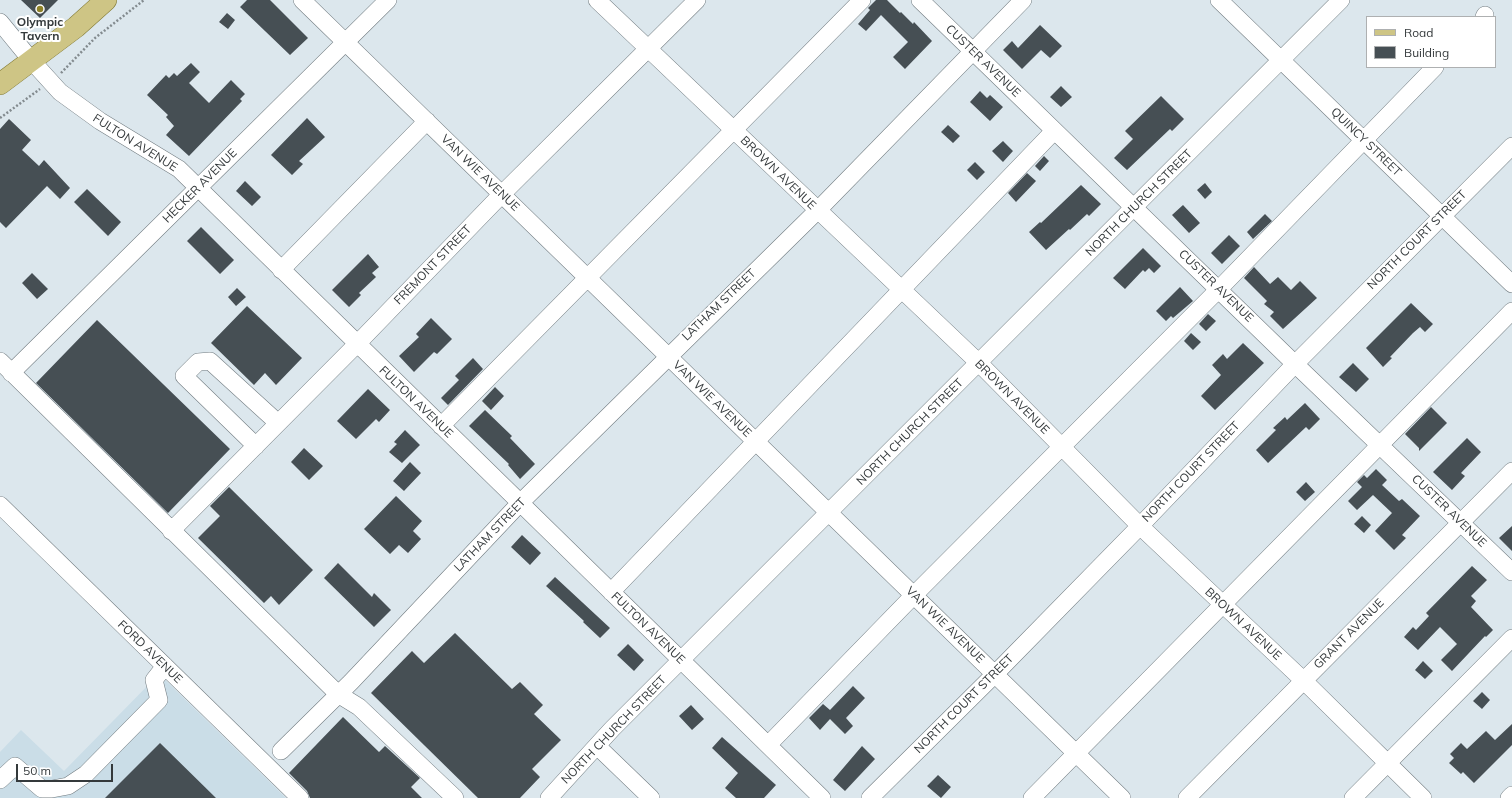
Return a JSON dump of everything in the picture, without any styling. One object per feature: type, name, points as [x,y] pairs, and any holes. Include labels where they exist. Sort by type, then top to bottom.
[{"type":"main road","points":[[0,84],[81,24],[106,0]]},
{"type":"street","name":"VAN WIE AVENUE","points":[[302,0],[1122,798]]},
{"type":"street","name":"HECKER AVENUE","points":[[6,367],[197,188],[388,0]]},
{"type":"street","name":"BROWN AVENUE","points":[[596,0],[979,363],[1140,526],[1303,680],[1423,798]]},
{"type":"street","name":"FREMONT STREET","points":[[171,531],[357,344],[502,194],[697,0]]},
{"type":"street","points":[[441,426],[862,0]]},
{"type":"street","name":"CUSTER AVENUE","points":[[920,0],[1295,364],[1512,572]]},
{"type":"street","name":"LATHAM STREET","points":[[281,751],[351,682],[520,503],[668,355],[817,210],[1023,0]]},
{"type":"street","name":"QUINCY STREET","points":[[1220,0],[1512,284]]},
{"type":"street","name":"NORTH CHURCH STREET","points":[[549,798],[597,746],[681,661],[1341,0]]},
{"type":"street","name":"FULTON AVENUE","points":[[0,22],[50,82],[85,111],[179,169],[822,798]]},
{"type":"street","points":[[768,745],[914,595],[1219,289],[1434,68]]},
{"type":"street","points":[[281,270],[427,121]]},
{"type":"street","points":[[611,592],[1054,131]]},
{"type":"street","name":"NORTH COURT STREET","points":[[870,798],[995,674],[1140,526],[1295,364],[1512,146]]},
{"type":"street","points":[[1032,798],[1224,605],[1512,311]]},
{"type":"street","points":[[256,446],[184,376],[198,362],[210,361],[278,423]]},
{"type":"street","points":[[6,367],[338,694],[359,707],[455,798]]},
{"type":"street","name":"GRANT AVENUE","points":[[1187,798],[1512,471]]},
{"type":"street","name":"FORD AVENUE","points":[[0,505],[300,798]]},
{"type":"street","points":[[1353,798],[1512,638]]},
{"type":"street","points":[[0,780],[15,766],[42,788],[52,789],[68,786],[86,774],[160,700],[154,680],[165,666]]},
{"type":"street","points":[[597,746],[651,798]]},
{"type":"street","points":[[1509,798],[1512,795]]},
{"type":"path","points":[[0,118],[70,66],[95,38],[144,0]]},
{"type":"shaded area","points":[[159,674],[286,798],[0,798],[0,752],[21,730],[64,771]]},
{"type":"building","name":"Olympic Tavern","points":[[21,0],[58,0],[40,18]]},
{"type":"building","points":[[247,0],[270,0],[308,38],[290,55],[240,7]]},
{"type":"building","points":[[876,0],[887,0],[913,24],[914,22],[932,41],[905,69],[893,57],[908,42],[881,15],[866,31],[858,24],[870,10],[868,8]]},
{"type":"building","points":[[227,13],[235,20],[228,29],[219,22]]},
{"type":"building","points":[[1040,25],[1062,46],[1050,58],[1041,50],[1022,69],[1003,50],[1012,41],[1018,48]]},
{"type":"building","points":[[191,63],[200,72],[189,83],[209,103],[231,80],[245,94],[240,99],[242,101],[189,156],[166,135],[174,126],[166,117],[168,115],[147,95],[166,75],[169,78],[174,73],[177,76]]},
{"type":"building","points":[[1061,86],[1072,97],[1061,107],[1050,97]]},
{"type":"building","points":[[980,91],[987,98],[990,95],[1003,107],[990,121],[970,102]]},
{"type":"building","points":[[1161,96],[1184,119],[1172,131],[1170,129],[1127,170],[1114,158],[1133,139],[1125,131]]},
{"type":"building","points":[[307,118],[325,137],[299,161],[303,164],[292,175],[271,155]]},
{"type":"building","points":[[9,119],[31,140],[22,150],[39,166],[44,160],[70,188],[60,199],[47,186],[6,228],[0,222],[0,129]]},
{"type":"building","points":[[948,125],[960,136],[953,143],[941,132]]},
{"type":"building","points":[[1003,141],[1013,151],[1003,162],[992,151]]},
{"type":"building","points":[[1044,156],[1049,161],[1040,171],[1035,166]]},
{"type":"building","points":[[975,162],[985,172],[977,180],[967,170]]},
{"type":"building","points":[[1027,173],[1036,181],[1016,202],[1008,193]]},
{"type":"building","points":[[245,181],[261,197],[252,206],[236,191]]},
{"type":"building","points":[[1205,183],[1212,192],[1205,199],[1197,190]]},
{"type":"building","points":[[1081,185],[1101,204],[1089,216],[1087,214],[1046,250],[1029,232],[1040,222],[1041,223]]},
{"type":"building","points":[[87,189],[121,222],[108,236],[74,202]]},
{"type":"building","points":[[1183,205],[1200,223],[1189,233],[1172,215]]},
{"type":"building","points":[[1265,214],[1272,221],[1253,239],[1247,232]]},
{"type":"building","points":[[201,227],[234,260],[220,274],[187,241]]},
{"type":"building","points":[[1229,235],[1240,246],[1222,264],[1211,253]]},
{"type":"building","points":[[1143,248],[1161,266],[1154,273],[1149,268],[1145,272],[1143,270],[1125,289],[1113,278]]},
{"type":"building","points":[[368,254],[379,267],[372,273],[376,277],[359,293],[361,295],[349,307],[332,290]]},
{"type":"building","points":[[1254,267],[1270,284],[1278,277],[1291,290],[1300,281],[1317,298],[1283,329],[1270,316],[1274,312],[1264,304],[1267,301],[1244,278]]},
{"type":"building","points":[[32,273],[48,289],[37,299],[22,283]]},
{"type":"building","points":[[1180,287],[1193,301],[1173,318],[1171,316],[1166,321],[1156,311]]},
{"type":"building","points":[[237,288],[246,297],[236,306],[228,297]]},
{"type":"building","points":[[1411,303],[1433,324],[1425,332],[1420,327],[1413,333],[1390,357],[1392,358],[1383,367],[1366,348]]},
{"type":"building","points":[[247,306],[302,358],[276,385],[265,373],[254,385],[211,343]]},
{"type":"building","points":[[1208,314],[1216,321],[1206,331],[1199,324]]},
{"type":"building","points":[[431,318],[452,339],[437,354],[434,352],[414,372],[399,356],[419,337],[416,334]]},
{"type":"building","points":[[97,320],[230,449],[168,513],[36,383]]},
{"type":"building","points":[[1191,333],[1201,342],[1193,350],[1184,341]]},
{"type":"building","points":[[1243,343],[1264,363],[1215,410],[1201,396],[1221,375],[1212,365],[1223,354],[1227,359]]},
{"type":"building","points":[[473,358],[483,369],[448,405],[441,398],[459,380],[455,376]]},
{"type":"building","points":[[1353,363],[1369,379],[1356,392],[1339,377]]},
{"type":"building","points":[[495,387],[504,396],[491,410],[482,401]]},
{"type":"building","points":[[368,389],[390,410],[379,422],[376,419],[356,439],[337,421]]},
{"type":"building","points":[[1305,403],[1320,419],[1309,430],[1306,427],[1268,463],[1256,450],[1276,430],[1273,428],[1285,417],[1287,420]]},
{"type":"building","points":[[1431,407],[1447,423],[1419,451],[1419,448],[1405,434]]},
{"type":"building","points":[[485,410],[512,436],[510,438],[535,464],[520,479],[508,465],[509,464],[469,426]]},
{"type":"building","points":[[405,430],[420,445],[402,463],[389,452],[397,444],[394,442]]},
{"type":"building","points":[[1467,438],[1481,452],[1461,473],[1465,476],[1452,490],[1433,472]]},
{"type":"building","points":[[304,448],[323,466],[309,480],[291,462]]},
{"type":"building","points":[[410,462],[421,473],[404,491],[393,481]]},
{"type":"building","points":[[1376,469],[1387,480],[1382,485],[1399,501],[1402,499],[1420,516],[1402,535],[1406,538],[1394,550],[1375,531],[1392,513],[1373,495],[1357,510],[1348,501],[1362,487],[1357,482],[1364,475],[1367,478]]},
{"type":"building","points":[[1306,482],[1315,492],[1305,501],[1296,492]]},
{"type":"building","points":[[229,487],[313,570],[279,605],[271,596],[264,603],[198,538],[220,516],[210,506]]},
{"type":"building","points":[[396,496],[422,521],[413,531],[421,539],[408,553],[399,545],[390,554],[364,529]]},
{"type":"building","points":[[1362,516],[1371,525],[1364,533],[1354,524]]},
{"type":"building","points":[[1512,526],[1512,551],[1499,538]]},
{"type":"building","points":[[522,535],[541,553],[530,565],[511,547]]},
{"type":"building","points":[[338,563],[372,597],[374,593],[391,610],[374,627],[324,578]]},
{"type":"building","points":[[1472,566],[1487,580],[1471,596],[1476,601],[1471,607],[1493,630],[1486,637],[1485,636],[1452,671],[1441,660],[1457,644],[1440,627],[1418,650],[1404,637],[1413,627],[1416,630],[1429,616],[1426,613]]},
{"type":"building","points":[[555,577],[610,628],[600,638],[546,586]]},
{"type":"building","points":[[455,633],[512,689],[520,682],[543,705],[534,714],[561,740],[532,769],[540,777],[520,798],[478,798],[371,693],[412,651],[424,663]]},
{"type":"building","points":[[628,644],[644,660],[634,671],[617,655]]},
{"type":"building","points":[[1423,661],[1433,671],[1425,679],[1415,670]]},
{"type":"building","points":[[853,686],[865,698],[846,718],[853,726],[845,734],[830,719],[820,730],[809,718],[823,704],[830,710]]},
{"type":"building","points":[[1482,692],[1490,700],[1482,709],[1473,701]]},
{"type":"building","points":[[691,705],[704,719],[692,730],[679,716]]},
{"type":"building","points":[[343,717],[379,752],[385,746],[420,778],[411,787],[422,798],[310,798],[307,791],[289,773]]},
{"type":"building","points":[[1512,724],[1512,745],[1474,783],[1463,772],[1461,774],[1449,763],[1454,758],[1450,754],[1461,743],[1467,749],[1486,731],[1495,740]]},
{"type":"building","points":[[722,737],[776,785],[764,798],[736,798],[725,788],[738,773],[712,748]]},
{"type":"building","points":[[160,743],[216,798],[105,798]]},
{"type":"building","points":[[862,746],[875,759],[845,791],[833,780]]},
{"type":"building","points":[[938,775],[951,787],[941,798],[927,786]]},
{"type":"place","name":"Olympic Tavern","points":[[40,9]]}]
